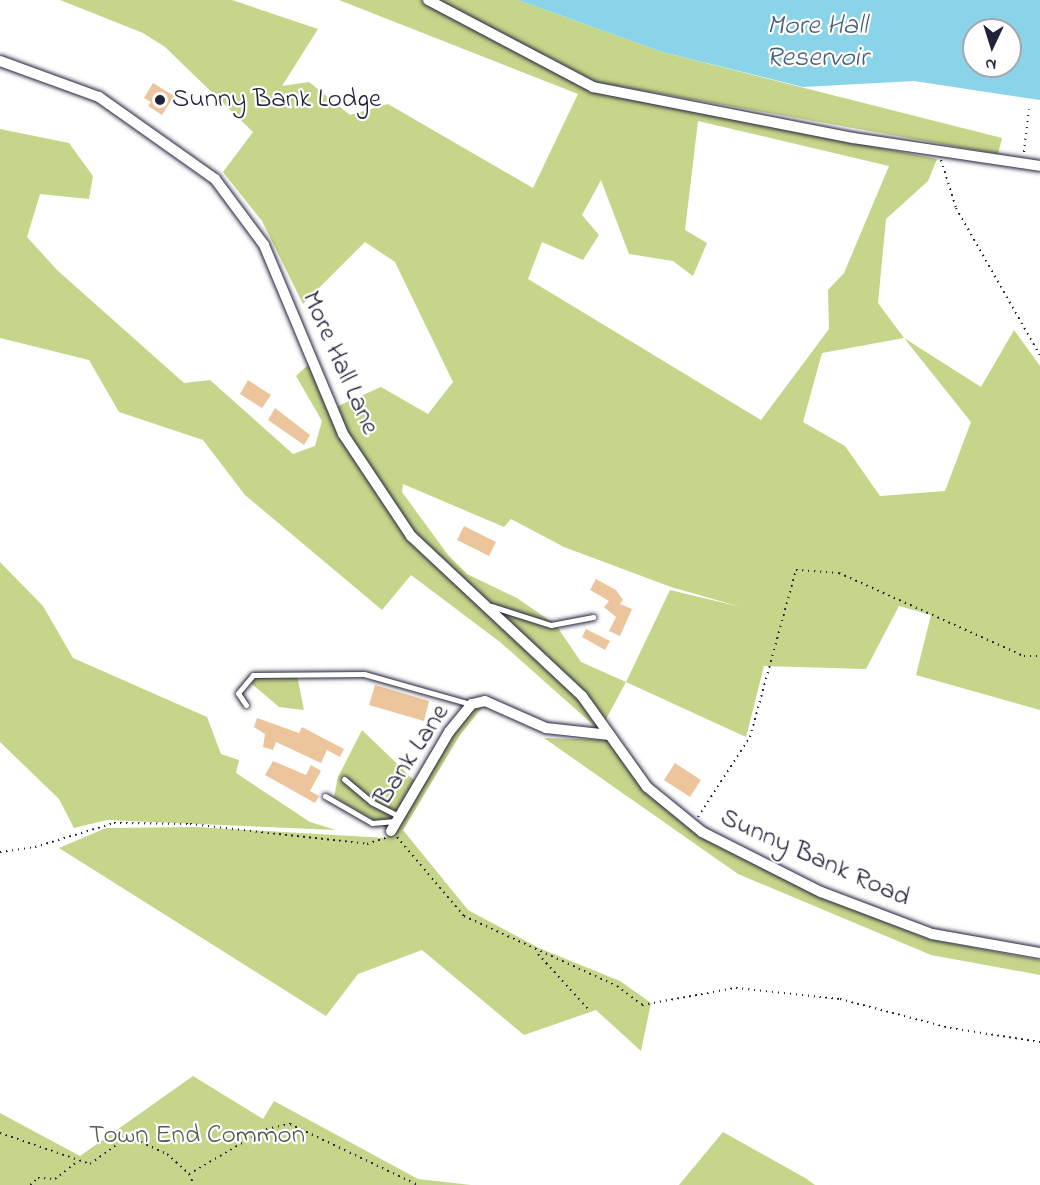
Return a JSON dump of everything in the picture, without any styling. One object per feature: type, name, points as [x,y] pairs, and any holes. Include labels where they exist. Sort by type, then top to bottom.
[{"type":"street","points":[[428,0],[593,87],[941,153],[1040,166]]},
{"type":"street","name":"More Hall Lane","points":[[0,61],[99,97],[215,179],[264,245],[343,434],[411,536],[582,696],[610,735]]},
{"type":"street","name":"Bank Lane","points":[[396,822],[449,732],[472,704],[485,701],[546,728],[610,735]]},
{"type":"street","name":"Sunny Bank Road","points":[[610,735],[647,787],[692,824],[821,892],[932,934],[1040,953]]},
{"type":"lane","points":[[485,605],[551,625],[593,617]]},
{"type":"lane","points":[[246,705],[238,693],[253,675],[353,674],[472,704]]},
{"type":"lane","points":[[344,779],[396,822]]},
{"type":"lane","points":[[325,796],[372,823],[396,822]]},
{"type":"path","points":[[1023,164],[1029,109]]},
{"type":"path","points":[[941,153],[941,165],[956,208],[1040,355]]},
{"type":"path","points":[[692,824],[750,737],[796,570],[839,573],[1024,656],[1040,656]]},
{"type":"path","points":[[0,852],[35,847],[106,824],[190,824],[367,844],[379,842],[396,822],[464,916],[536,952],[616,986],[642,1005],[736,988],[840,999],[950,1028],[1040,1042]]},
{"type":"path","points":[[536,952],[588,1009]]},
{"type":"path","points":[[189,1174],[258,1133],[290,1125],[418,1185]]},
{"type":"path","points":[[0,1133],[90,1164],[122,1141],[141,1142],[167,1154],[189,1174],[194,1185]]},
{"type":"path","points":[[30,1185],[38,1178],[55,1179],[79,1160]]},
{"type":"green space","points":[[60,0],[232,0],[318,29],[282,86],[309,82],[350,115],[388,104],[533,188],[578,94],[339,0],[518,0],[662,52],[1002,138],[998,154],[595,82],[545,55],[557,72],[591,91],[937,159],[928,181],[886,219],[878,303],[904,338],[981,387],[1014,330],[1040,366],[1040,710],[916,675],[931,615],[899,606],[866,669],[764,666],[746,737],[626,682],[605,721],[413,533],[346,433],[336,407],[381,387],[428,414],[453,382],[395,262],[365,242],[303,304],[262,221],[223,172],[253,132],[165,47],[143,33]],"holes":[[[698,121],[889,166],[844,273],[828,290],[829,329],[761,420],[528,279],[542,242],[583,260],[599,235],[582,215],[601,180],[629,254],[673,261],[693,276],[707,243],[685,230]],[[904,338],[971,422],[945,491],[880,496],[845,446],[803,422],[822,353]],[[403,484],[504,527],[511,519],[564,547],[671,587],[741,607],[670,590],[626,682],[581,662],[556,625],[517,598],[467,574],[448,555],[402,492]]]},
{"type":"green space","points":[[0,129],[69,143],[93,176],[89,199],[40,194],[27,237],[57,270],[184,383],[210,380],[293,454],[315,446],[322,421],[296,376],[309,364],[409,538],[580,701],[599,730],[500,642],[411,575],[382,610],[245,495],[203,440],[119,412],[89,360],[0,338]]},
{"type":"green space","points":[[0,562],[43,606],[73,658],[207,717],[221,754],[239,760],[236,773],[310,822],[336,830],[107,820],[74,828],[59,799],[0,742]]},
{"type":"green space","points":[[297,675],[304,710],[279,707],[245,678]]},
{"type":"green space","points":[[485,704],[460,735],[403,830],[468,910],[539,948],[620,981],[651,1003],[641,1051],[596,1010],[524,1035],[422,950],[358,974],[326,1016],[59,848],[106,828],[196,827],[386,838],[451,734],[472,707]]},
{"type":"green space","points":[[362,730],[416,782],[388,829],[334,797],[338,777]]},
{"type":"green space","points":[[544,738],[608,740],[645,791],[702,832],[819,896],[928,939],[1040,960],[1040,975],[931,955],[738,874]]},
{"type":"green space","name":"Town End Common","points":[[193,1076],[263,1119],[274,1101],[418,1179],[471,1185],[0,1185],[0,1113],[80,1156]]},
{"type":"green space","points":[[723,1132],[807,1179],[815,1185],[679,1185]]},
{"type":"water","name":"More Hall Reservoir","points":[[518,0],[1040,0],[1040,100],[914,81],[803,87],[662,52]]},
{"type":"building","name":"Sunny Bank Lodge","points":[[153,83],[174,96],[162,115],[148,106],[151,102],[144,98]]},
{"type":"building","points":[[248,380],[271,395],[262,408],[240,394]]},
{"type":"building","points":[[275,408],[310,435],[304,445],[268,420]]},
{"type":"building","points":[[464,526],[496,542],[489,556],[457,540]]},
{"type":"building","points":[[596,579],[616,590],[623,600],[620,604],[632,609],[620,636],[609,631],[616,617],[604,607],[609,601],[590,590]]},
{"type":"building","points":[[586,629],[610,641],[605,650],[582,637]]},
{"type":"building","points":[[375,685],[429,701],[424,721],[369,705]]},
{"type":"building","points":[[257,718],[299,733],[302,727],[344,749],[340,757],[327,750],[321,763],[276,742],[273,750],[263,747],[265,734],[254,727]]},
{"type":"building","points":[[273,761],[306,775],[311,765],[321,771],[310,791],[319,796],[315,803],[265,775]]},
{"type":"building","points":[[675,763],[701,780],[690,797],[664,780]]},
{"type":"place","name":"Sunny Bank Lodge","points":[[160,100]]}]
